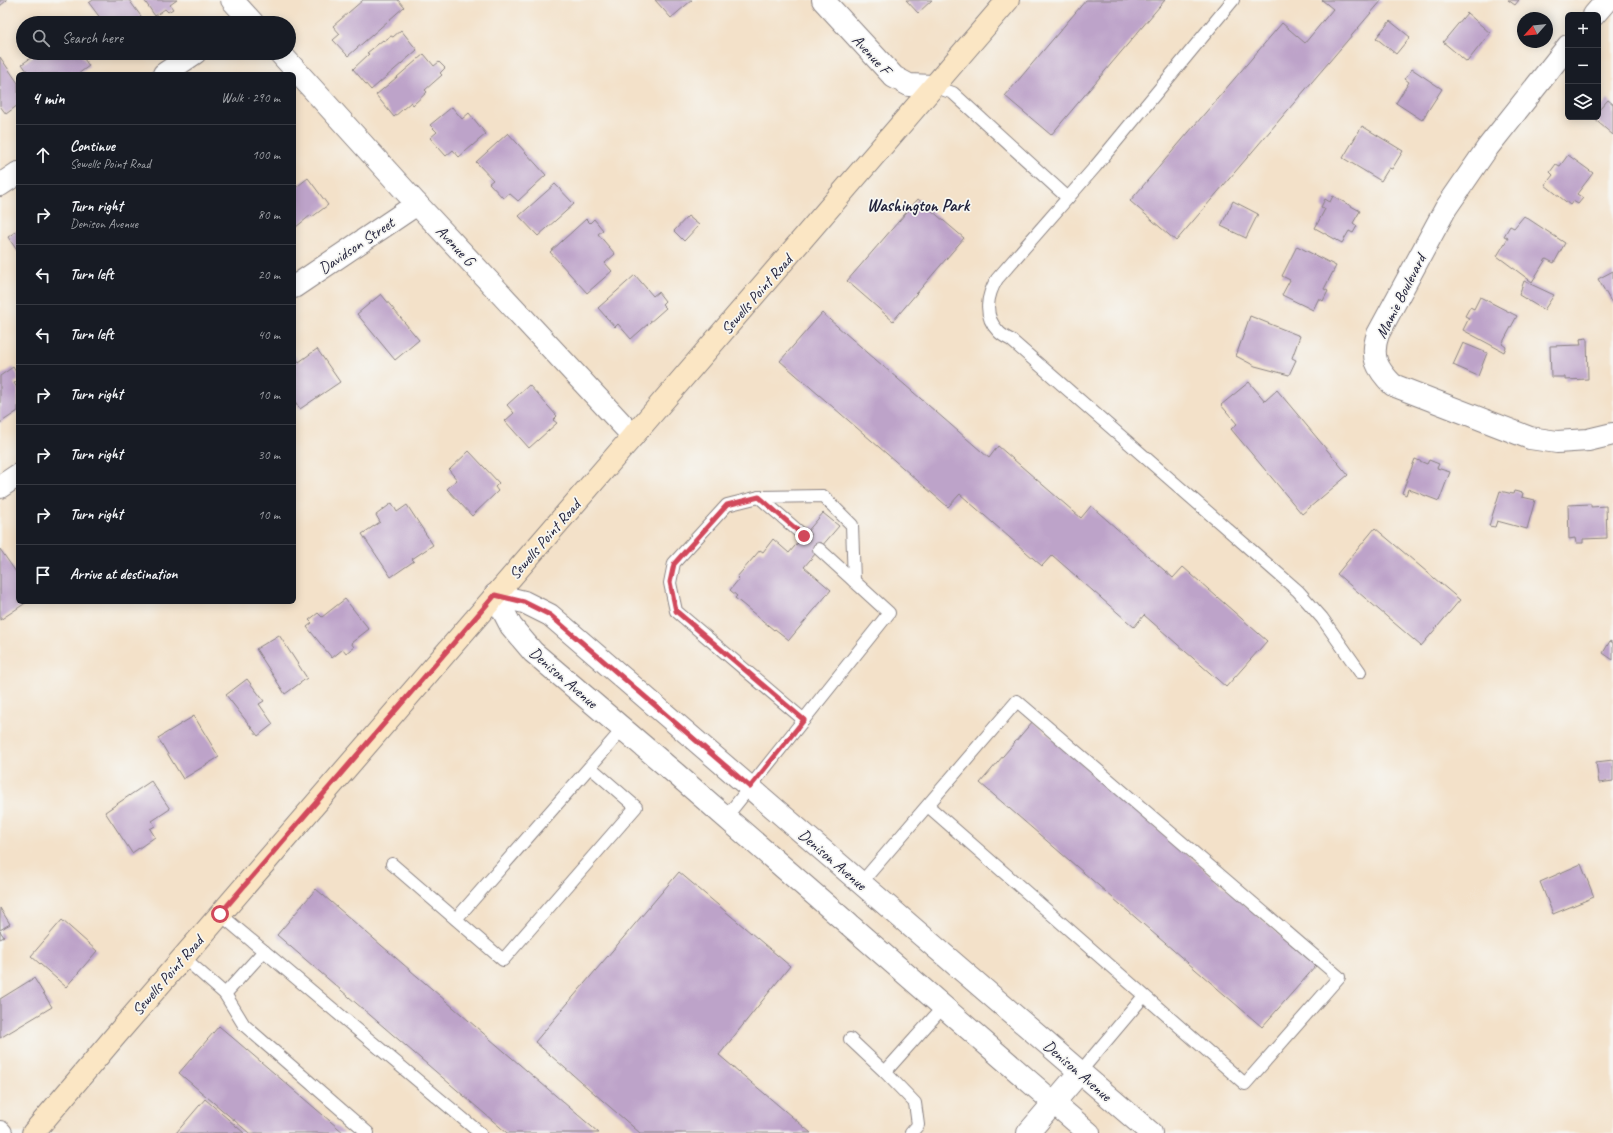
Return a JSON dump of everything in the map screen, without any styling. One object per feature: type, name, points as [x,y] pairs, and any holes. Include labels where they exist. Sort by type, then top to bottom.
[{"type":"main road","name":"Sewells Point Road","points":[[33,1133],[1008,0]]},
{"type":"street","points":[[232,0],[243,16]]},
{"type":"street","name":"Avenue F","points":[[823,0],[894,77],[909,85],[933,86]]},
{"type":"street","points":[[1597,12],[1607,0]]},
{"type":"street","name":"Mamie Boulevard","points":[[1566,48],[1497,135],[1442,215],[1378,334],[1375,342],[1375,358],[1381,373],[1393,384],[1530,438],[1557,442],[1588,440],[1613,434]]},
{"type":"street","points":[[167,72],[185,60]]},
{"type":"street","name":"Avenue G","points":[[286,60],[417,204],[633,436]]},
{"type":"street","points":[[0,185],[16,174]]},
{"type":"street","name":"Davidson Street","points":[[296,286],[417,204]]},
{"type":"street","points":[[0,487],[16,476]]},
{"type":"street","name":"Denison Avenue","points":[[495,595],[511,626],[533,652],[726,817],[1089,1133]]},
{"type":"street","name":"Denison Avenue","points":[[495,595],[524,602],[550,615],[1151,1133]]},
{"type":"street","points":[[1028,1133],[1080,1072]]},
{"type":"lane","points":[[1233,0],[1095,167],[997,279],[990,290],[988,306],[991,321],[998,331],[1011,340],[1298,591],[1322,618],[1360,672]]},
{"type":"lane","points":[[933,86],[953,93],[1068,198]]},
{"type":"lane","points":[[804,720],[676,611],[670,582],[674,564],[727,505],[759,497],[823,496],[852,525],[854,581]]},
{"type":"lane","points":[[759,497],[804,536]]},
{"type":"lane","points":[[726,817],[890,613],[819,549]]},
{"type":"lane","points":[[861,883],[1018,701],[1339,977],[1245,1084],[928,806]]},
{"type":"lane","points":[[456,919],[623,729]]},
{"type":"lane","points":[[392,864],[503,960],[636,807],[590,766]]},
{"type":"lane","points":[[220,914],[480,1133]]},
{"type":"lane","points":[[225,994],[264,951]]},
{"type":"lane","points":[[183,957],[225,994],[244,1025],[368,1133]]},
{"type":"lane","points":[[1080,1072],[1144,996]]},
{"type":"lane","points":[[885,1072],[944,1006]]},
{"type":"lane","points":[[850,1039],[915,1103],[918,1125],[911,1133]]},
{"type":"building","points":[[0,0],[7,0],[0,6]]},
{"type":"building","points":[[93,0],[129,0],[141,16],[99,16],[89,3]]},
{"type":"building","points":[[144,0],[177,0],[170,5],[173,9],[168,12],[165,9],[155,16]]},
{"type":"building","points":[[363,0],[398,0],[404,7],[348,56],[333,40],[340,34],[333,26]]},
{"type":"building","points":[[655,0],[692,0],[671,18]]},
{"type":"building","points":[[906,0],[932,0],[918,13]]},
{"type":"building","points":[[1086,0],[1165,0],[1051,135],[1005,96]]},
{"type":"building","points":[[1322,0],[1382,0],[1176,241],[1130,201],[1282,23],[1305,43],[1333,9]]},
{"type":"building","points":[[1508,0],[1519,0],[1515,5]]},
{"type":"building","points":[[1467,13],[1490,33],[1467,62],[1443,42]]},
{"type":"building","points":[[1390,21],[1410,37],[1396,54],[1376,38]]},
{"type":"building","points":[[401,30],[417,50],[371,90],[353,69],[369,54],[367,53],[383,40],[384,41],[391,36],[393,37]]},
{"type":"building","points":[[424,54],[434,66],[439,62],[445,68],[440,73],[442,75],[425,90],[427,92],[413,105],[411,102],[394,117],[376,95]]},
{"type":"building","points":[[0,57],[16,80],[16,106],[6,114],[0,106]]},
{"type":"building","points":[[28,60],[85,60],[89,66],[81,72],[28,72],[22,64]]},
{"type":"building","points":[[1412,69],[1442,89],[1422,120],[1396,103],[1409,82],[1405,79]]},
{"type":"building","points":[[1608,100],[1613,104],[1613,135],[1596,120],[1601,120],[1601,108]]},
{"type":"building","points":[[452,107],[462,119],[469,113],[486,134],[459,157],[453,150],[446,156],[430,138],[437,132],[430,125]]},
{"type":"building","points":[[1362,126],[1403,151],[1392,169],[1389,168],[1381,181],[1343,158]]},
{"type":"building","points":[[508,133],[546,175],[518,201],[509,193],[503,198],[489,183],[493,180],[476,162]]},
{"type":"building","points":[[1568,155],[1593,173],[1577,194],[1583,198],[1578,204],[1573,201],[1570,205],[1545,185],[1553,175],[1550,172],[1556,164],[1560,166]]},
{"type":"building","points":[[308,178],[328,205],[312,217],[311,215],[296,227],[296,187]]},
{"type":"building","points":[[555,184],[574,204],[538,236],[519,216]]},
{"type":"building","points":[[1333,196],[1360,211],[1353,223],[1357,226],[1353,233],[1349,231],[1342,243],[1315,228],[1325,209],[1321,207],[1325,199],[1330,202]]},
{"type":"building","points":[[918,199],[964,238],[893,321],[847,281]]},
{"type":"building","points":[[1233,201],[1258,214],[1246,238],[1221,226]]},
{"type":"building","points":[[688,216],[699,225],[684,241],[674,231]]},
{"type":"building","points":[[1524,216],[1565,243],[1554,263],[1546,259],[1532,282],[1497,256],[1508,238],[1504,236],[1510,226],[1514,228]]},
{"type":"building","points":[[586,219],[590,223],[594,219],[603,230],[598,234],[615,254],[605,263],[612,271],[587,293],[550,252]]},
{"type":"building","points":[[16,231],[16,249],[8,237]]},
{"type":"building","points":[[1297,246],[1336,266],[1324,289],[1328,291],[1323,301],[1319,298],[1313,310],[1282,295],[1290,280],[1282,276]]},
{"type":"building","points":[[1613,271],[1613,305],[1598,279]]},
{"type":"building","points":[[635,275],[653,296],[658,292],[665,301],[662,304],[666,308],[631,339],[618,324],[615,327],[598,308]]},
{"type":"building","points":[[1524,281],[1554,295],[1544,310],[1519,295]]},
{"type":"building","points":[[381,294],[419,340],[395,360],[357,314]]},
{"type":"building","points":[[1480,297],[1517,316],[1502,344],[1506,347],[1504,352],[1463,330],[1469,318],[1465,316],[1470,307],[1474,309]]},
{"type":"building","points":[[822,313],[989,458],[998,446],[1081,518],[1091,506],[1173,578],[1183,567],[1267,641],[1226,687],[1144,615],[1134,627],[1052,555],[1042,566],[960,494],[948,507],[780,361]]},
{"type":"building","points":[[1250,316],[1300,336],[1292,358],[1296,360],[1289,375],[1255,366],[1236,356]]},
{"type":"building","points":[[1587,338],[1588,379],[1565,380],[1565,377],[1551,377],[1550,346],[1581,345],[1580,339]]},
{"type":"building","points":[[1463,343],[1487,353],[1478,376],[1453,365]]},
{"type":"building","points":[[317,349],[340,382],[300,409],[296,403],[296,358],[299,362]]},
{"type":"building","points":[[13,367],[16,372],[16,382],[14,383],[16,386],[16,412],[0,423],[0,376]]},
{"type":"building","points":[[1249,382],[1265,401],[1277,390],[1348,475],[1302,514],[1231,429],[1237,424],[1221,405]]},
{"type":"building","points":[[529,385],[557,416],[553,420],[557,423],[529,448],[505,421],[514,413],[507,405]]},
{"type":"building","points":[[469,451],[499,483],[495,487],[498,491],[472,516],[447,489],[457,480],[449,470]]},
{"type":"building","points":[[1415,459],[1427,464],[1429,460],[1439,464],[1437,468],[1450,472],[1439,501],[1408,489],[1406,495],[1402,493]]},
{"type":"building","points":[[1500,491],[1513,494],[1514,491],[1523,493],[1522,497],[1535,500],[1527,529],[1497,521],[1495,527],[1489,526]]},
{"type":"building","points":[[392,503],[397,512],[407,505],[433,545],[412,559],[414,561],[391,577],[362,534],[380,522],[376,515]]},
{"type":"building","points":[[1591,504],[1591,507],[1606,506],[1607,538],[1583,539],[1583,543],[1576,543],[1575,538],[1569,539],[1568,505]]},
{"type":"building","points":[[823,513],[839,526],[804,567],[831,590],[789,640],[775,629],[774,630],[735,598],[737,596],[730,590],[739,579],[737,577],[760,550],[763,552],[773,539],[789,553]]},
{"type":"building","points":[[1375,528],[1460,600],[1421,646],[1337,574]]},
{"type":"building","points":[[0,549],[16,572],[16,604],[24,604],[0,620]]},
{"type":"building","points":[[345,599],[369,629],[351,643],[354,647],[346,653],[343,649],[332,658],[307,627],[312,623],[309,620],[318,613],[322,617]]},
{"type":"building","points":[[279,635],[307,678],[285,694],[256,649]]},
{"type":"building","points":[[1610,641],[1613,643],[1613,660],[1603,653]]},
{"type":"building","points":[[247,679],[264,701],[259,704],[273,724],[258,736],[226,695]]},
{"type":"building","points":[[194,716],[219,757],[183,779],[158,738]]},
{"type":"building","points":[[1033,721],[1316,966],[1262,1027],[980,783]]},
{"type":"building","points":[[1613,760],[1613,781],[1599,783],[1596,762]]},
{"type":"building","points":[[151,781],[170,809],[152,821],[155,826],[150,829],[155,837],[132,853],[105,812]]},
{"type":"building","points":[[1581,864],[1594,897],[1553,914],[1540,882]]},
{"type":"building","points":[[679,872],[790,966],[719,1055],[811,1133],[640,1133],[535,1042]]},
{"type":"building","points":[[316,889],[599,1133],[507,1133],[277,935]]},
{"type":"building","points":[[0,908],[10,924],[0,930]]},
{"type":"building","points":[[62,920],[97,951],[66,987],[31,956]]},
{"type":"building","points":[[0,931],[4,937],[0,939]]},
{"type":"building","points":[[34,978],[52,1007],[0,1038],[0,999]]},
{"type":"building","points":[[219,1026],[344,1133],[249,1133],[179,1073]]},
{"type":"building","points":[[205,1099],[244,1133],[176,1133]]},
{"type":"district","name":"Washington Park","points":[[918,205]]},
{"type":"route","points":[[220,914],[495,595],[524,602],[550,615],[750,787],[804,720],[676,611],[670,582],[674,564],[727,505],[759,497],[804,536]]}]
